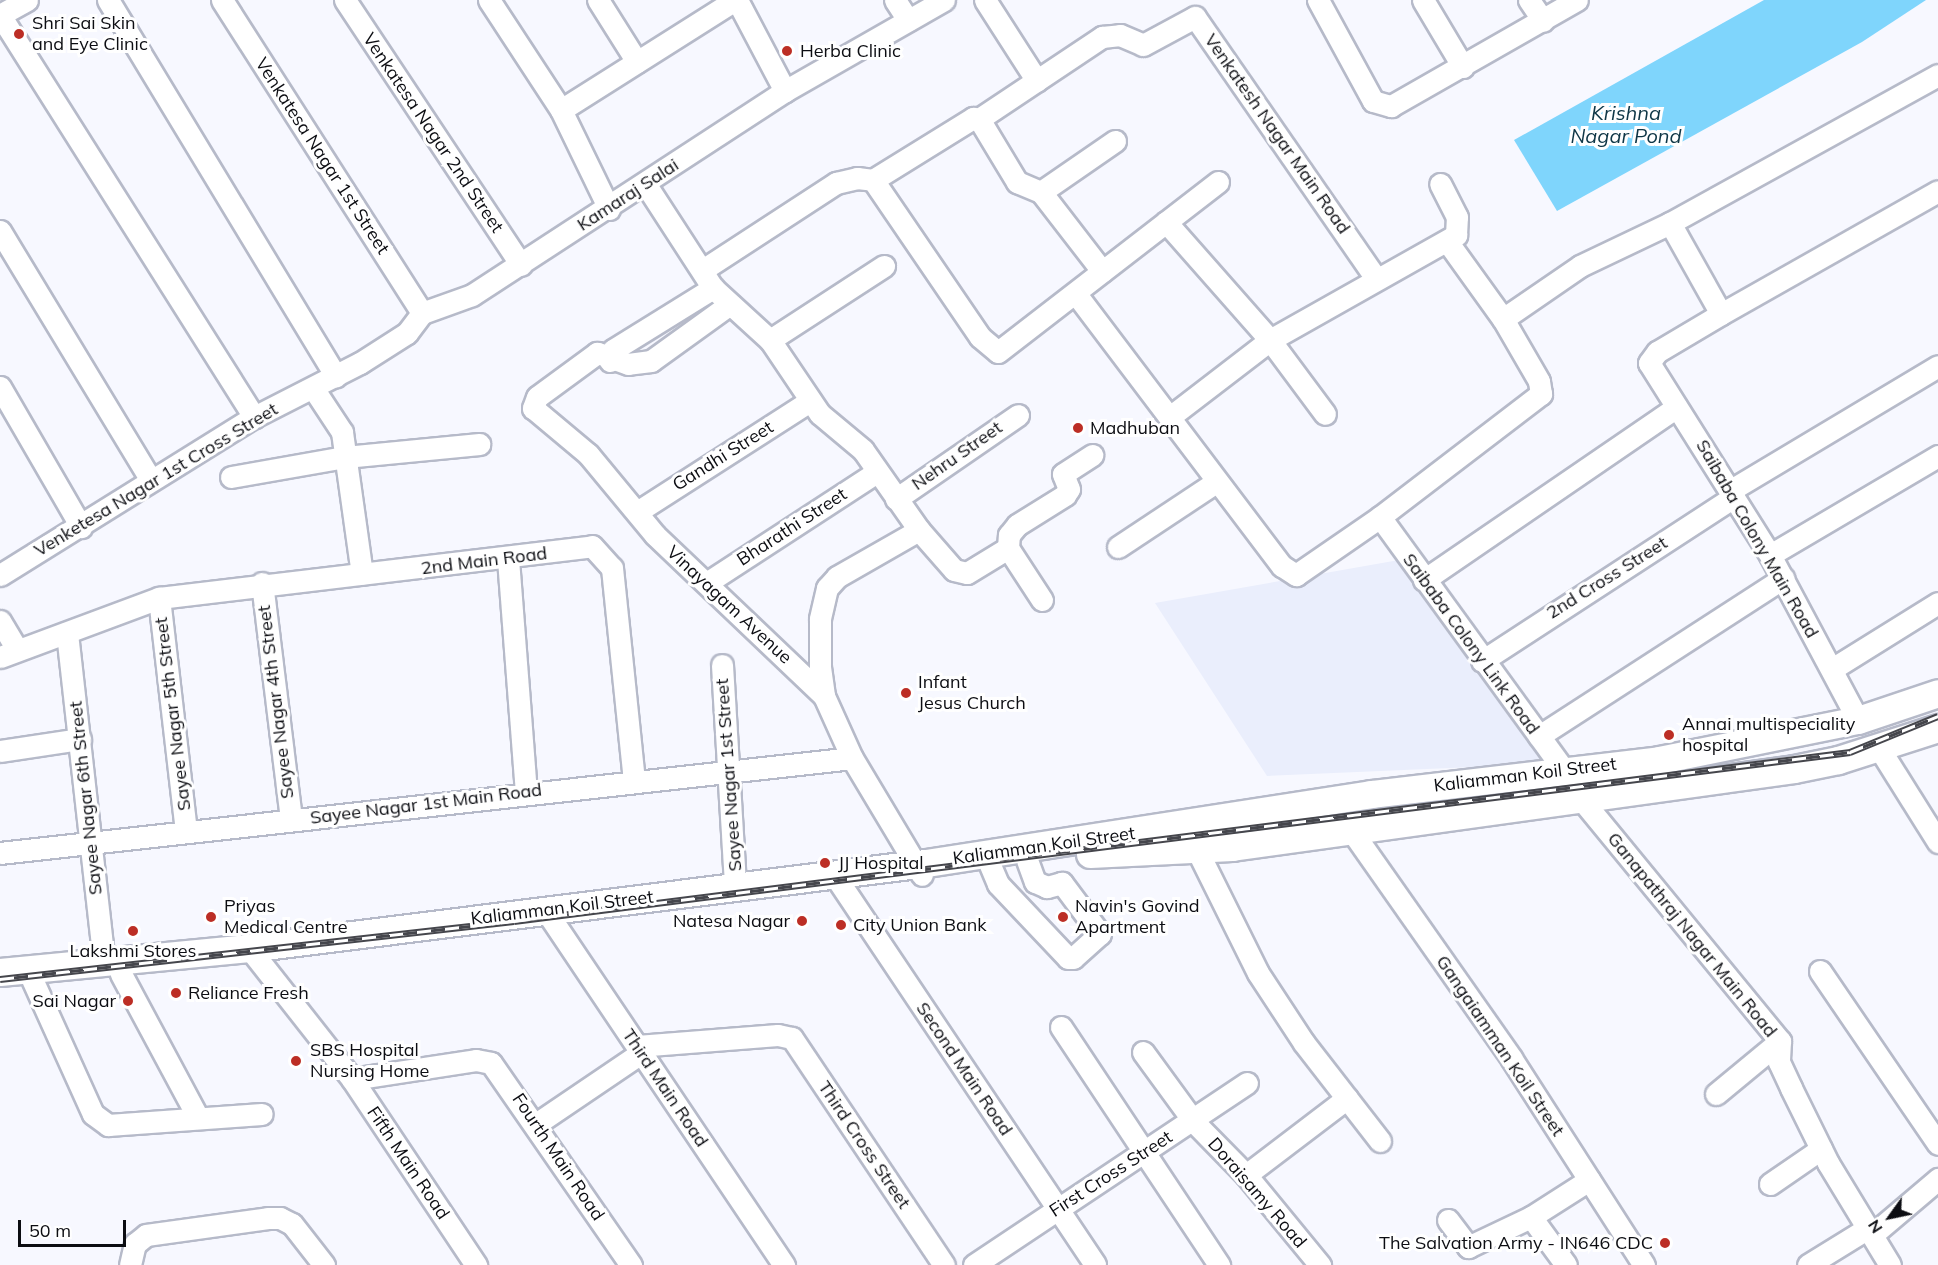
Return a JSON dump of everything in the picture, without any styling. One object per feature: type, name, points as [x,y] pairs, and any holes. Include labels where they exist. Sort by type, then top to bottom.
[{"type":"main road","name":"Kaliamman Koil Street","points":[[920,869],[1371,795],[1659,760],[1858,720],[1938,693]]},
{"type":"main road","name":"Kaliamman Koil Street","points":[[0,984],[836,878],[920,869],[990,865],[1065,854],[1197,850],[1582,800],[1794,769],[1879,748],[1938,728]]},
{"type":"main road","name":"Kaliamman Koil Street","points":[[550,916],[735,885],[836,878]]},
{"type":"main road","name":"Kaliamman Koil Street","points":[[0,972],[112,969]]},
{"type":"street","points":[[27,0],[0,15],[254,417]]},
{"type":"street","points":[[108,0],[336,376]]},
{"type":"street","name":"Venkatesa Nagar 1st Street","points":[[222,0],[422,313]]},
{"type":"street","name":"Venkatesa Nagar 2nd Street","points":[[345,0],[521,265]]},
{"type":"street","points":[[489,0],[561,110],[609,209]]},
{"type":"street","points":[[598,0],[637,62]]},
{"type":"street","points":[[561,110],[736,0],[785,91]]},
{"type":"street","points":[[895,0],[908,20]]},
{"type":"street","name":"Kamaraj Salai","points":[[313,388],[407,333],[422,313],[472,295],[646,185],[785,91],[944,0]]},
{"type":"street","points":[[985,0],[1036,81]]},
{"type":"street","points":[[1318,0],[1378,104],[1391,106],[1577,0]]},
{"type":"street","points":[[1424,0],[1462,67]]},
{"type":"street","points":[[1529,0],[1543,21]]},
{"type":"street","name":"Venkatesh Nagar Main Road","points":[[873,180],[973,118],[979,119],[1102,36],[1120,35],[1143,45],[1195,17],[1376,277]]},
{"type":"street","points":[[1503,319],[1580,266],[1670,223],[1938,75]]},
{"type":"street","points":[[979,119],[1017,182],[1041,192],[1102,271]]},
{"type":"street","points":[[1041,192],[1115,141]]},
{"type":"street","points":[[704,269],[836,183],[857,178],[873,180],[980,337],[992,350],[1004,349],[1218,182]]},
{"type":"street","points":[[1171,416],[1270,340],[1376,277],[1420,258],[1456,235],[1459,224],[1440,184]]},
{"type":"street","points":[[646,185],[704,269],[713,288],[770,340],[810,401],[838,433],[863,450],[919,530],[960,573],[1008,548]]},
{"type":"street","points":[[1670,223],[1721,314],[1938,191]]},
{"type":"street","points":[[1166,222],[1270,340],[1325,414]]},
{"type":"street","points":[[0,231],[151,480]]},
{"type":"street","points":[[1076,294],[1171,416],[1216,482],[1282,566],[1296,574],[1380,517],[1541,394],[1539,381],[1503,319],[1447,241]]},
{"type":"street","points":[[770,340],[884,266]]},
{"type":"street","points":[[713,288],[613,350],[610,361],[637,365],[651,361],[729,304]]},
{"type":"street","name":"Saibaba Colony Main Road","points":[[1721,314],[1657,352],[1649,363],[1770,555],[1858,720]]},
{"type":"street","name":"Vinayagam Avenue","points":[[610,361],[597,353],[537,397],[533,405],[588,454],[655,535],[708,582],[824,696]]},
{"type":"street","name":"2nd Cross Street","points":[[1482,661],[1732,494],[1865,408],[1938,366]]},
{"type":"street","points":[[0,387],[81,526]]},
{"type":"street","points":[[313,388],[342,432],[362,574]]},
{"type":"street","name":"Venketesa Nagar 1st Cross Street","points":[[0,575],[254,417],[313,388]]},
{"type":"street","name":"Gandhi Street","points":[[636,512],[810,401]]},
{"type":"street","points":[[1424,580],[1677,407]]},
{"type":"street","name":"Nehru Street","points":[[896,499],[1018,415]]},
{"type":"street","points":[[231,477],[345,457],[479,444]]},
{"type":"street","points":[[1042,600],[1008,548],[1012,530],[1068,493],[1063,474],[1092,456]]},
{"type":"street","points":[[1770,555],[1938,456]]},
{"type":"street","name":"Bharathi Street","points":[[708,582],[877,472]]},
{"type":"street","points":[[1118,547],[1216,482]]},
{"type":"street","name":"Saibaba Colony Link Road","points":[[1380,517],[1482,661],[1564,770]]},
{"type":"street","points":[[919,530],[837,577],[827,588],[820,619],[824,696],[852,758],[920,869]]},
{"type":"street","name":"2nd Main Road","points":[[9,653],[159,598],[262,584],[508,559],[592,546],[612,568],[634,780]]},
{"type":"street","points":[[508,559],[526,792]]},
{"type":"street","points":[[1539,736],[1783,578]]},
{"type":"street","name":"Sayee Nagar 4th Street","points":[[262,584],[291,820]]},
{"type":"street","name":"Sayee Nagar 5th Street","points":[[159,598],[186,831]]},
{"type":"street","points":[[1832,669],[1938,603]]},
{"type":"street","points":[[0,621],[9,653]]},
{"type":"street","name":"Sayee Nagar 6th Street","points":[[67,633],[93,842],[112,969]]},
{"type":"street","name":"Sayee Nagar 1st Street","points":[[722,665],[735,885]]},
{"type":"street","points":[[0,751],[80,739]]},
{"type":"street","points":[[1879,748],[1938,842]]},
{"type":"street","name":"Sayee Nagar 1st Main Road","points":[[0,853],[526,792],[852,758]]},
{"type":"street","name":"Ganapathraj Nagar Main Road","points":[[1582,800],[1780,1041],[1779,1062],[1821,1149],[1890,1265]]},
{"type":"street","name":"Gangaiamman Koil Street","points":[[1351,830],[1511,1058],[1644,1265]]},
{"type":"street","points":[[1197,850],[1258,973],[1304,1043],[1380,1141]]},
{"type":"street","points":[[990,865],[998,884],[1068,958],[1073,958],[1100,934],[1062,883],[1047,887],[1035,882],[1027,860]]},
{"type":"street","name":"Second Main Road","points":[[836,878],[1095,1265]]},
{"type":"street","name":"Third Main Road","points":[[550,916],[784,1265]]},
{"type":"street","name":"Fifth Main Road","points":[[254,953],[352,1079],[476,1265]]},
{"type":"street","points":[[112,969],[198,1116]]},
{"type":"street","points":[[1820,971],[1938,1144]]},
{"type":"street","points":[[32,979],[99,1120],[118,1126],[198,1116],[262,1114]]},
{"type":"street","points":[[1061,1027],[1219,1265]]},
{"type":"street","name":"Third Cross Street","points":[[639,1050],[778,1035],[792,1038],[944,1265]]},
{"type":"street","points":[[1716,1094],[1780,1041]]},
{"type":"street","points":[[536,1124],[639,1050]]},
{"type":"street","name":"Doraisamy Road","points":[[1143,1052],[1194,1122],[1246,1175],[1320,1265]]},
{"type":"street","name":"Fourth Main Road","points":[[352,1079],[485,1060],[499,1071],[631,1265]]},
{"type":"street","name":"First Cross Street","points":[[974,1265],[1143,1151],[1194,1122],[1247,1083]]},
{"type":"street","points":[[1246,1175],[1347,1098]]},
{"type":"street","points":[[1770,1184],[1821,1149]]},
{"type":"street","points":[[1808,1265],[1870,1232],[1938,1179]]},
{"type":"street","points":[[1448,1220],[1468,1247],[1531,1217],[1589,1180]]},
{"type":"street","points":[[1531,1217],[1566,1265]]},
{"type":"street","points":[[130,1265],[135,1244],[146,1235],[268,1218],[280,1218],[292,1224],[324,1265]]},
{"type":"shaded area","points":[[1399,560],[1546,764],[1267,776],[1155,603]]},
{"type":"water","name":"Krishna Nagar Pond","points":[[1764,0],[1926,0],[1862,42],[1557,211],[1514,140]]},
{"type":"railway","points":[[0,979],[514,921],[1850,752],[1938,716]]},
{"type":"place","name":"Shri Sai Skin and Eye Clinic","points":[[19,34]]},
{"type":"place","name":"Herba Clinic","points":[[787,51]]},
{"type":"place","name":"Madhuban","points":[[1078,428]]},
{"type":"place","name":"Infant Jesus Church","points":[[906,693]]},
{"type":"place","name":"Annai multispeciality hospital","points":[[1669,735]]},
{"type":"place","name":"JJ Hospital","points":[[825,863]]},
{"type":"place","name":"Priyas Medical Centre","points":[[211,917]]},
{"type":"place","name":"Navin's Govind Apartment","points":[[1063,917]]},
{"type":"place","name":"Natesa Nagar","points":[[802,921]]},
{"type":"place","name":"City Union Bank","points":[[841,925]]},
{"type":"place","name":"Lakshmi Stores","points":[[133,931]]},
{"type":"place","name":"Reliance Fresh","points":[[176,993]]},
{"type":"place","name":"Sai Nagar","points":[[128,1001]]},
{"type":"place","name":"SBS Hospital Nursing Home","points":[[296,1061]]},
{"type":"place","name":"The Salvation Army - IN646 CDC","points":[[1665,1243]]}]
